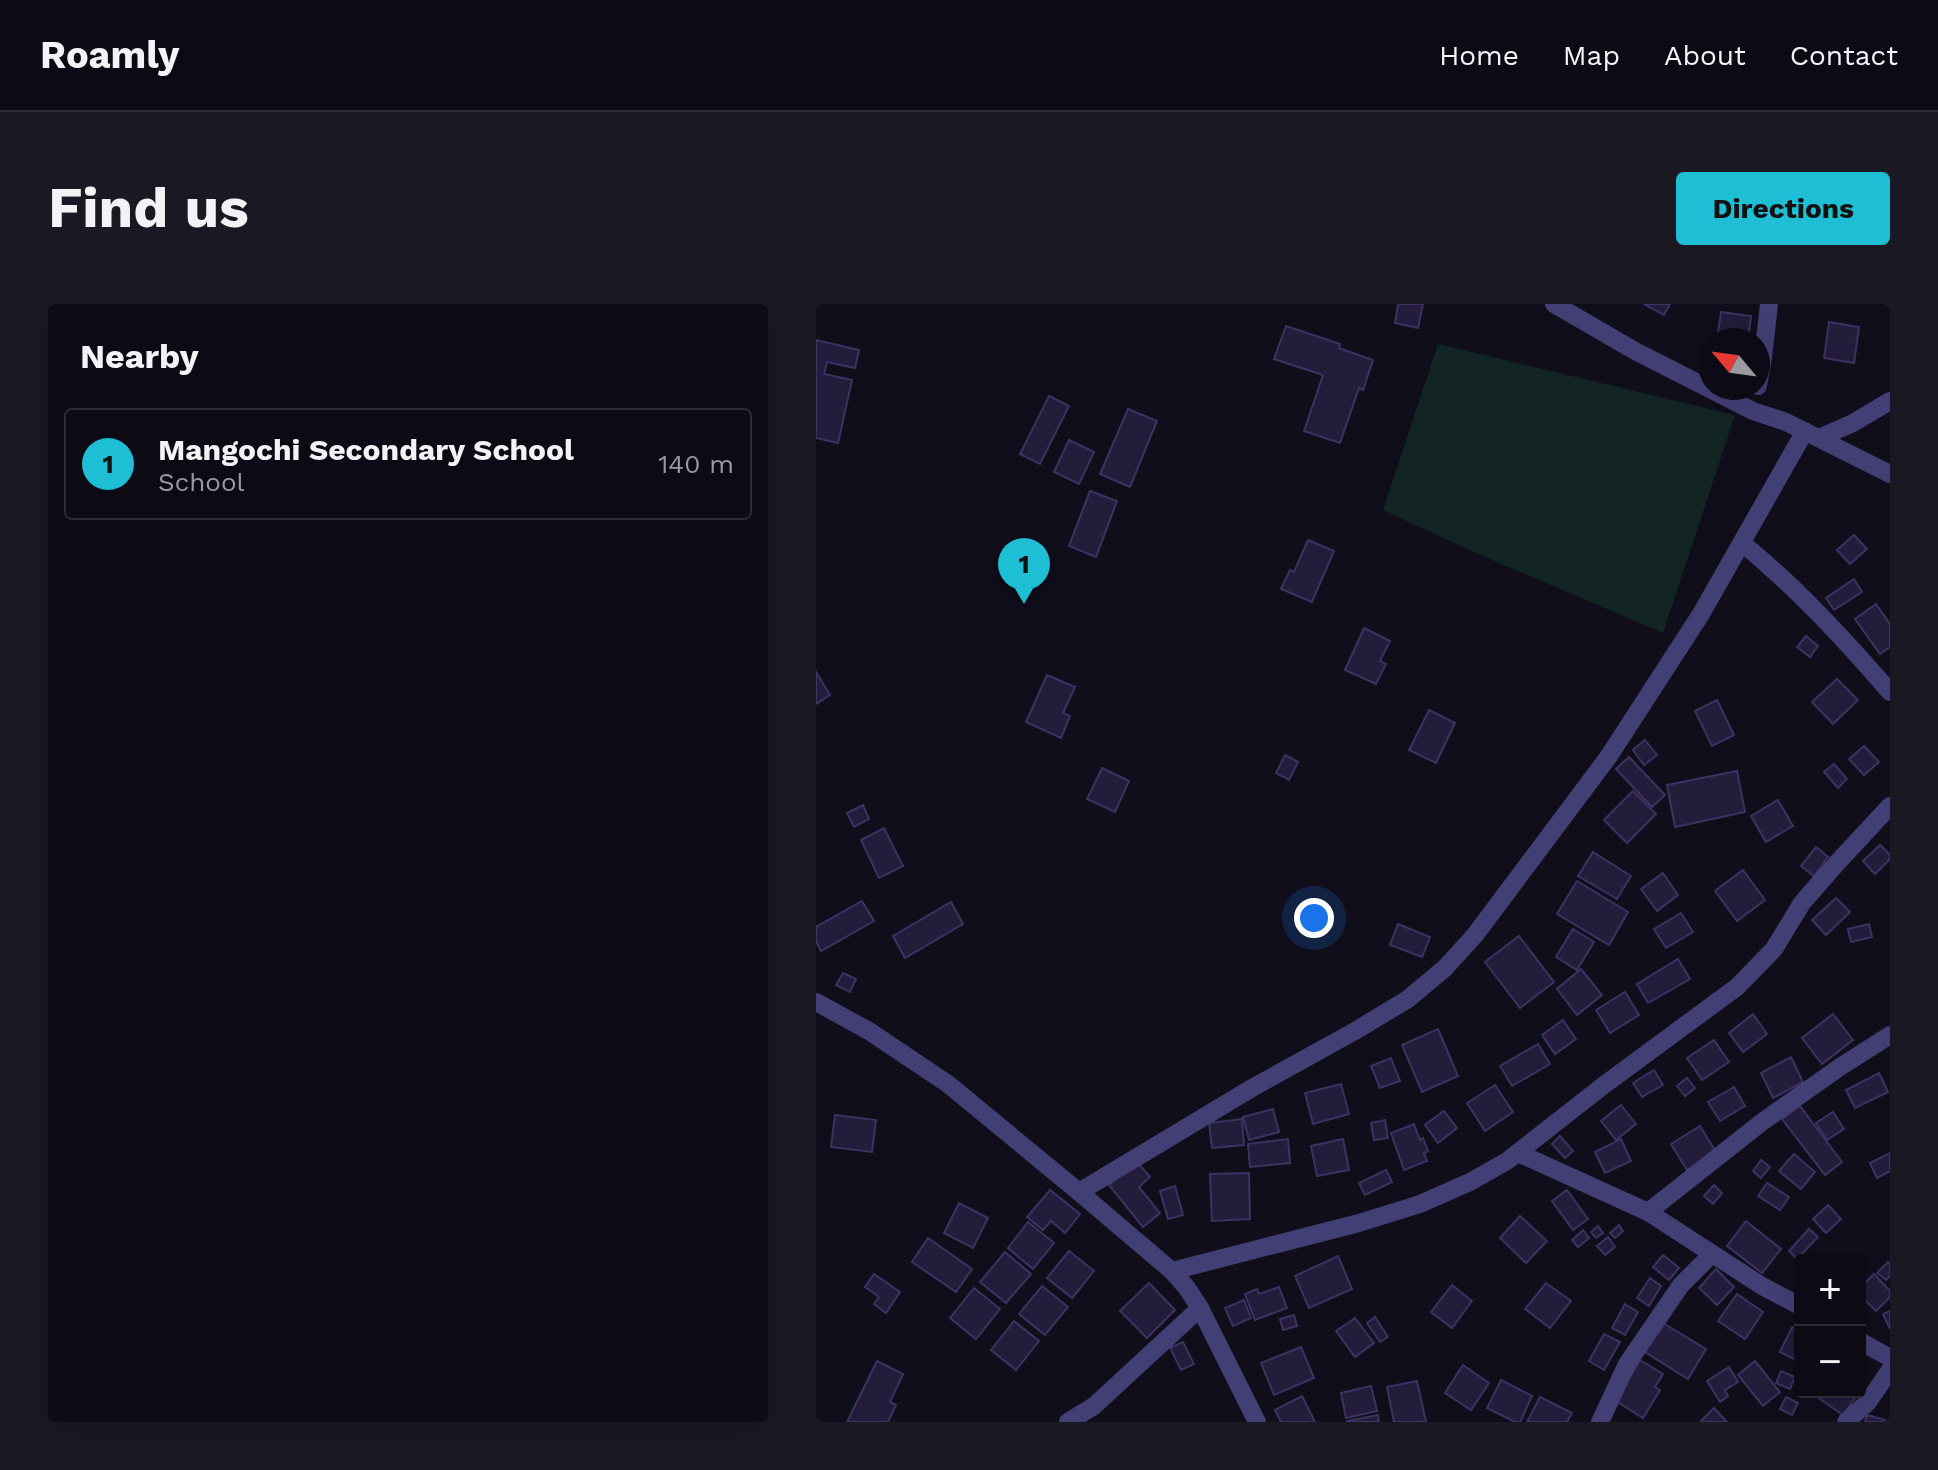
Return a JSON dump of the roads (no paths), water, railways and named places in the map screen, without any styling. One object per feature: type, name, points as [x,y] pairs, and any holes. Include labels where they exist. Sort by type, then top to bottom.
[{"type":"street","points":[[1554,304],[1612,338],[1753,411],[1812,434],[1890,474]]},
{"type":"street","points":[[1766,328],[1769,304]]},
{"type":"street","points":[[1753,411],[1755,400]]},
{"type":"street","points":[[1079,1192],[1408,999],[1445,968],[1475,935],[1609,756],[1812,434],[1853,423],[1890,401]]},
{"type":"street","points":[[1742,543],[1777,571],[1821,615],[1890,692]]},
{"type":"street","points":[[1172,1271],[1359,1223],[1420,1204],[1470,1182],[1518,1153],[1737,987],[1774,949],[1802,903],[1890,806]]},
{"type":"street","points":[[816,1002],[869,1031],[948,1084],[1172,1271],[1200,1308],[1257,1422]]},
{"type":"street","points":[[1648,1212],[1762,1122],[1890,1035]]},
{"type":"street","points":[[1518,1153],[1648,1212],[1762,1286],[1794,1303]]},
{"type":"street","points":[[1600,1422],[1627,1364],[1681,1285],[1712,1254]]},
{"type":"street","points":[[1068,1422],[1094,1406],[1200,1308]]},
{"type":"street","points":[[1866,1344],[1890,1358]]},
{"type":"street","points":[[1846,1422],[1868,1402],[1890,1370]]},
{"type":"place","name":"Mangochi Secondary School","points":[[1024,604]]}]
